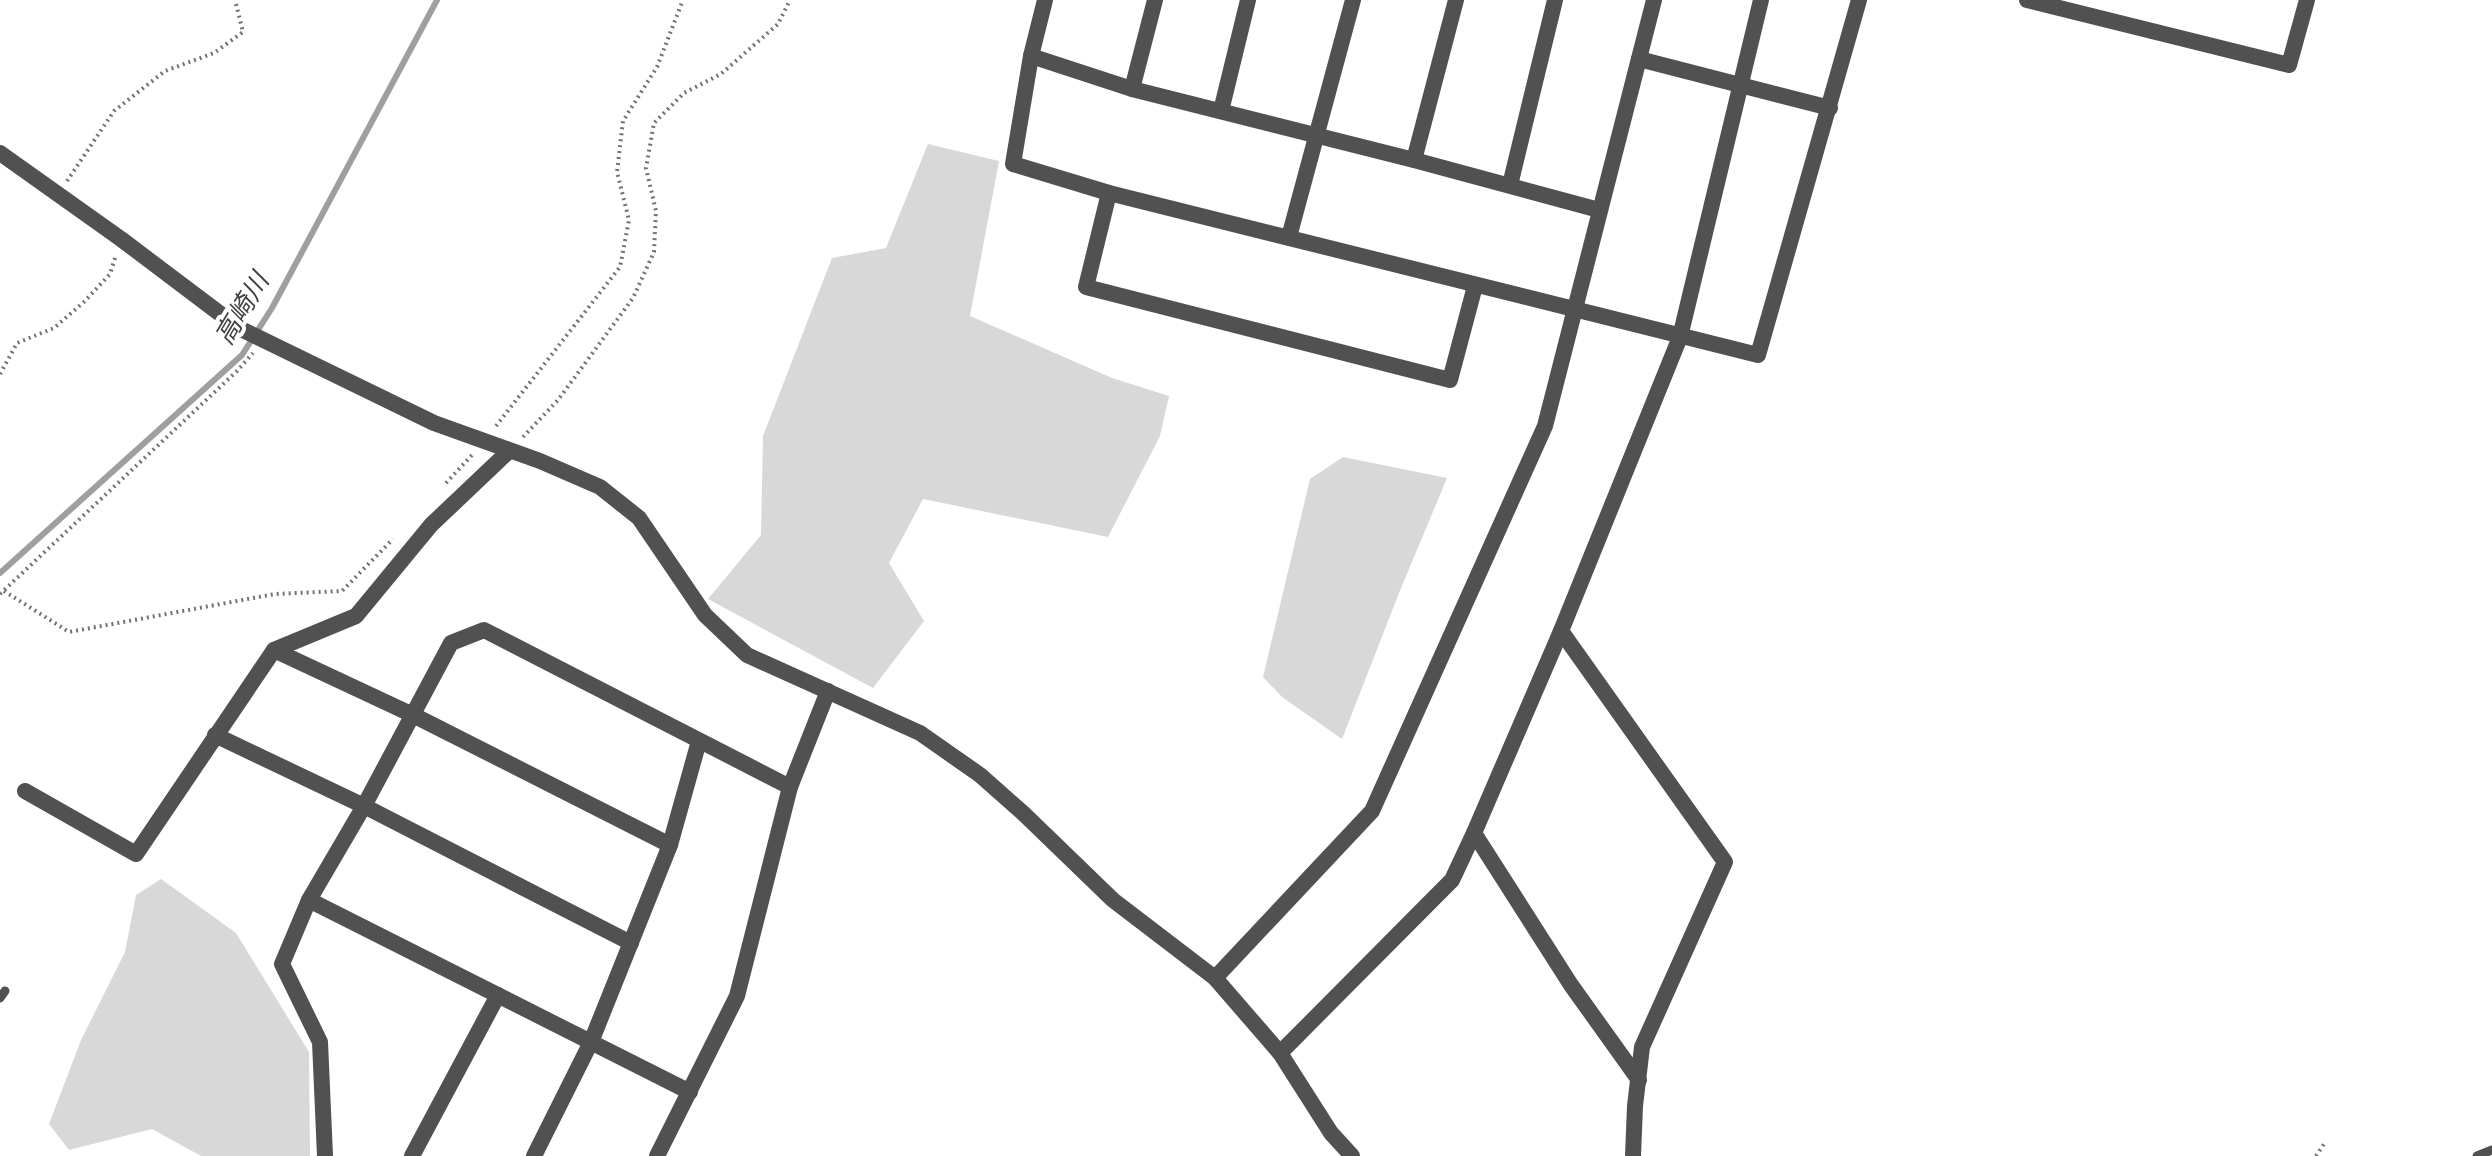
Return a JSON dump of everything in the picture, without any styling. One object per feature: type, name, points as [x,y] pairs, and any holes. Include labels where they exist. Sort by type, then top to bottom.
[{"type":"street","points":[[1045,0],[1031,56],[1013,164],[1109,193],[1758,355],[1859,0]]},
{"type":"street","points":[[1132,89],[1155,0]]},
{"type":"street","points":[[1221,111],[1248,0]]},
{"type":"street","points":[[1289,237],[1353,0]]},
{"type":"street","points":[[1414,160],[1456,0]]},
{"type":"street","points":[[1510,185],[1555,0]]},
{"type":"street","points":[[1215,978],[1372,811],[1545,426],[1654,0]]},
{"type":"street","points":[[1280,1053],[1452,880],[1474,833],[1561,631],[1680,337],[1761,0]]},
{"type":"street","points":[[2027,0],[2087,7],[2289,65],[2307,0]]},
{"type":"street","points":[[1031,56],[1132,89],[1599,210]]},
{"type":"street","points":[[1639,59],[1830,108]]},
{"type":"street","points":[[0,153],[239,328],[434,423],[540,461],[600,487],[639,518],[705,615],[747,655],[920,733],[980,775],[1113,900],[1215,978],[1280,1053],[1331,1133],[1352,1156]]},
{"type":"street","points":[[1109,193],[1086,287],[1435,377],[1450,380],[1475,286]]},
{"type":"street","points":[[25,791],[136,854],[274,650],[356,616],[431,525],[509,451]]},
{"type":"street","points":[[325,1156],[320,1042],[282,964],[309,900],[364,806],[451,643],[484,630],[790,787]]},
{"type":"street","points":[[1561,631],[1725,862],[1642,1047],[1633,1156]]},
{"type":"street","points":[[274,650],[413,715],[670,845]]},
{"type":"street","points":[[657,1156],[737,996],[790,787],[828,691]]},
{"type":"street","points":[[215,735],[364,806],[631,943]]},
{"type":"street","points":[[534,1156],[591,1042],[670,845],[699,741]]},
{"type":"street","points":[[1474,833],[1571,985],[1639,1080]]},
{"type":"street","points":[[309,900],[690,1092]]},
{"type":"street","points":[[412,1156],[498,995]]},
{"type":"lane","points":[[2477,1156],[2492,1150]]},
{"type":"path","points":[[58,194],[114,111],[165,71],[214,53],[243,32],[235,0]]},
{"type":"path","points":[[444,485],[484,442],[620,267],[629,220],[617,172],[623,121],[657,67],[683,0]]},
{"type":"path","points":[[509,451],[558,400],[633,298],[654,252],[656,211],[646,168],[654,123],[684,93],[721,74],[778,24],[790,0]]},
{"type":"path","points":[[0,374],[17,343],[54,328],[110,274],[121,239]]},
{"type":"path","points":[[264,341],[237,371],[2,592],[69,632],[275,594],[342,591],[393,539]]},
{"type":"path","points":[[2316,1156],[2324,1144]]},
{"type":"shaded area","points":[[928,144],[999,161],[970,316],[1112,378],[1169,396],[1160,436],[1108,537],[923,499],[889,563],[924,621],[873,688],[708,599],[761,535],[763,436],[832,258],[886,248]]},
{"type":"shaded area","points":[[1343,457],[1447,478],[1342,739],[1282,697],[1263,677],[1310,479]]},
{"type":"shaded area","points":[[161,879],[236,933],[309,1052],[310,1156],[201,1156],[152,1129],[69,1150],[49,1124],[81,1040],[125,952],[136,895]]},
{"type":"waterway","name":"高崎川","points":[[0,573],[242,355],[272,308],[437,0]]}]
